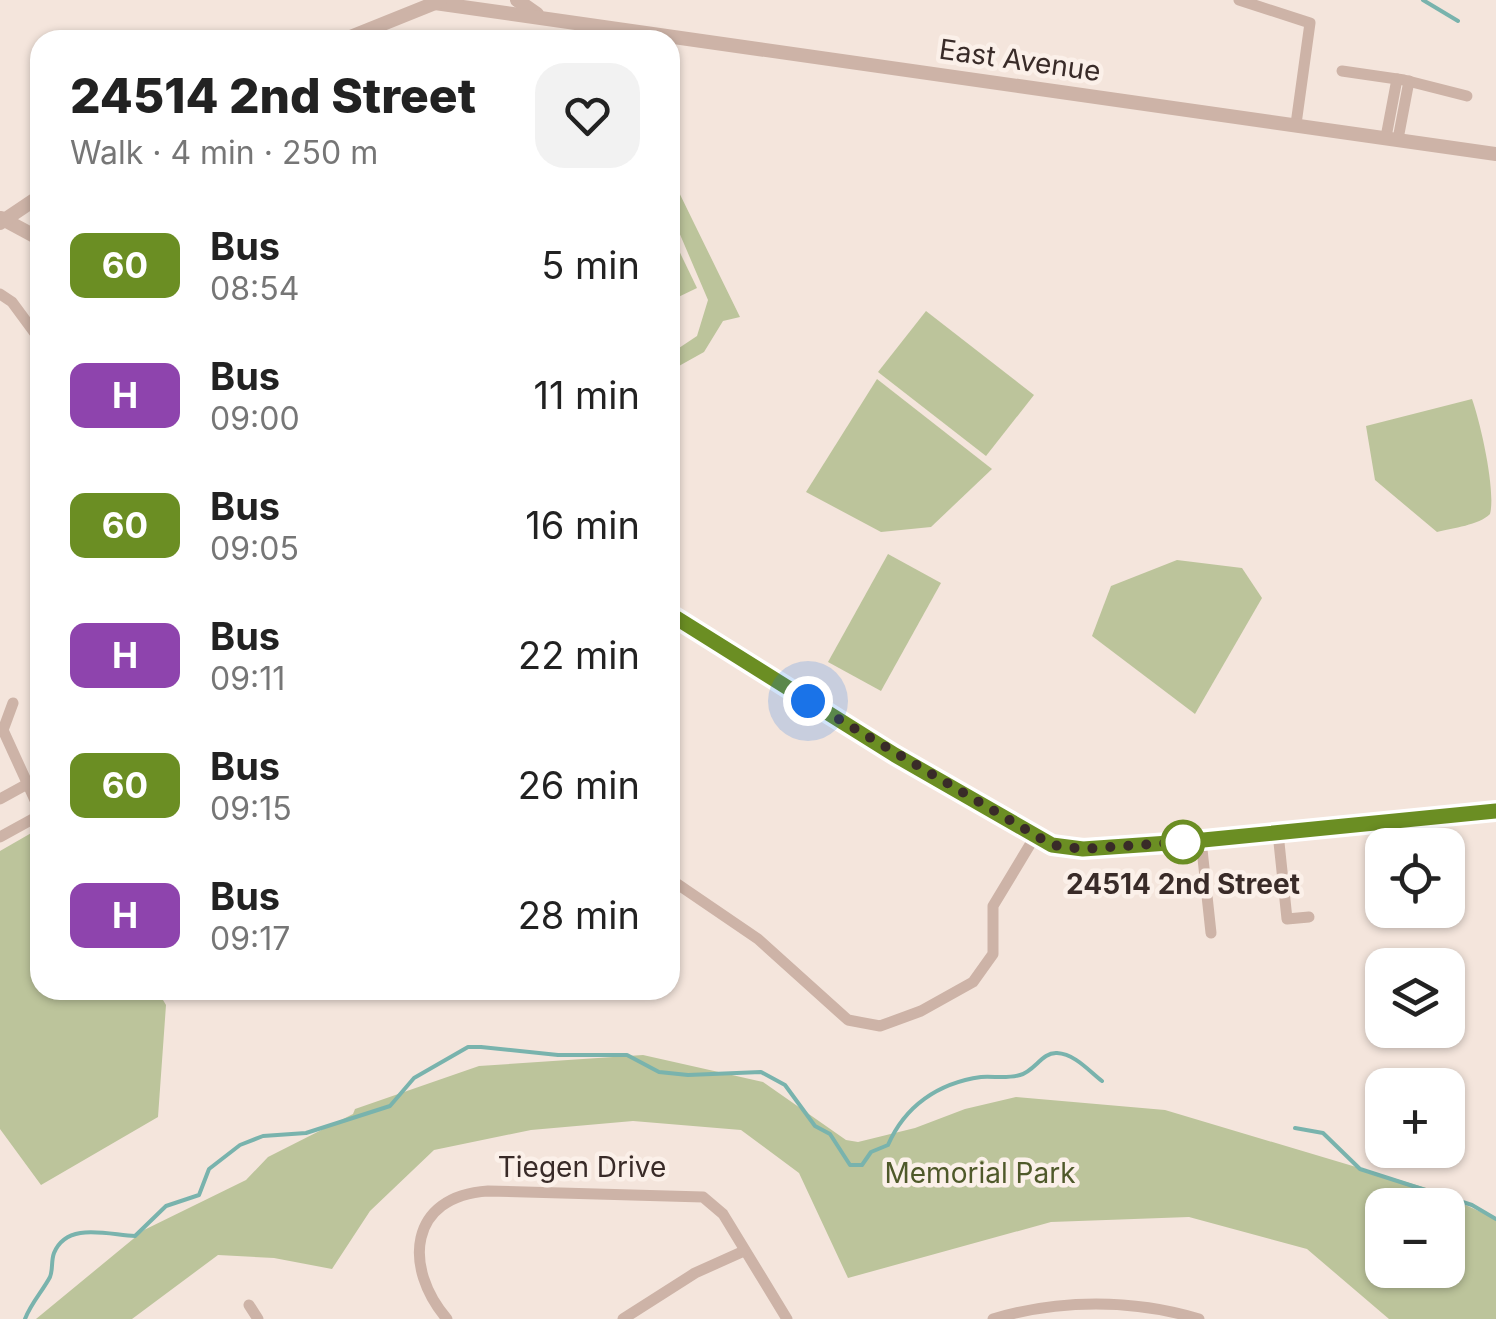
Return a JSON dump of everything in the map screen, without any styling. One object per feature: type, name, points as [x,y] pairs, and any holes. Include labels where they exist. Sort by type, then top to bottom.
[{"type":"street","points":[[484,0],[497,13]]},
{"type":"street","points":[[1239,0],[1310,23],[1296,124]]},
{"type":"street","points":[[369,30],[439,2]]},
{"type":"street","name":"East Avenue","points":[[439,2],[527,18],[527,5],[1496,154]]},
{"type":"street","points":[[1342,70],[1467,96]]},
{"type":"street","points":[[1392,138],[1403,80]]},
{"type":"street","points":[[2,220],[30,202]]},
{"type":"street","points":[[2,220],[30,234]]},
{"type":"street","points":[[0,294],[30,326]]},
{"type":"street","points":[[680,620],[1034,838],[1083,849],[1496,811]]},
{"type":"street","points":[[12,704],[3,730],[30,788]]},
{"type":"street","points":[[0,799],[28,783]]},
{"type":"street","points":[[0,837],[30,819]]},
{"type":"street","points":[[1404,819],[1405,828]]},
{"type":"street","points":[[1278,833],[1287,919],[1309,917]]},
{"type":"street","points":[[680,886],[758,938],[848,1020],[880,1026],[921,1011],[973,982],[992,954],[993,906],[1034,838]]},
{"type":"street","points":[[1202,840],[1211,933]]},
{"type":"street","name":"Tiegen Drive","points":[[447,1319],[422,1284],[420,1240],[434,1213],[469,1194],[695,1194],[719,1208],[787,1319]]},
{"type":"street","points":[[623,1319],[695,1273],[744,1251]]},
{"type":"street","points":[[993,1319],[1057,1306],[1094,1304],[1140,1306],[1199,1319]]},
{"type":"street","points":[[250,1305],[258,1319]]},
{"type":"green space","points":[[680,194],[740,317],[723,321],[704,352],[680,365],[680,347],[697,336],[708,300],[680,234]]},
{"type":"green space","points":[[680,253],[697,288],[680,296]]},
{"type":"green space","points":[[926,311],[1034,395],[986,456],[878,372]]},
{"type":"green space","points":[[877,379],[992,469],[931,527],[881,532],[806,492]]},
{"type":"green space","points":[[1472,399],[1489,475],[1490,514],[1473,523],[1437,532],[1375,480],[1366,426]]},
{"type":"green space","points":[[888,554],[941,583],[881,691],[828,662]]},
{"type":"green space","points":[[1177,560],[1242,568],[1262,598],[1195,714],[1092,636],[1111,586]]},
{"type":"green space","points":[[30,834],[30,1000],[163,1000],[166,1005],[158,1117],[41,1185],[0,1129],[0,851]]},
{"type":"green space","name":"Memorial Park","points":[[643,1055],[763,1082],[846,1140],[858,1142],[1016,1097],[1165,1110],[1426,1188],[1365,1188],[1365,1288],[1465,1288],[1465,1205],[1496,1219],[1496,1319],[1389,1319],[1307,1249],[1189,1217],[1051,1222],[848,1278],[799,1173],[741,1130],[633,1121],[531,1130],[434,1150],[370,1211],[332,1269],[274,1258],[218,1255],[132,1319],[36,1319],[144,1230],[246,1180],[268,1157],[353,1114],[355,1109],[479,1066]]},
{"type":"waterway","points":[[1423,0],[1458,21]]},
{"type":"waterway","points":[[25,1319],[50,1277],[54,1253],[68,1237],[90,1232],[135,1236],[166,1206],[199,1195],[209,1169],[240,1145],[263,1136],[306,1133],[390,1106],[414,1078],[468,1047],[558,1055],[627,1055],[659,1072],[688,1075],[761,1072],[785,1085],[815,1126],[830,1134],[850,1165],[862,1165],[871,1152],[888,1145],[904,1119],[925,1099],[965,1080],[1020,1075],[1047,1055],[1057,1053],[1076,1060],[1102,1081]]},
{"type":"waterway","points":[[1295,1128],[1323,1133],[1360,1169],[1472,1205],[1496,1219]]},
{"type":"bus line","name":"60","points":[[680,620],[895,755],[1052,845],[1083,849],[1183,842],[1496,811]]},
{"type":"place","name":"24514 2nd Street","points":[[1183,842]]},
{"type":"route","points":[[808,701],[1034,838],[1052,845],[1083,849],[1183,842]]}]
